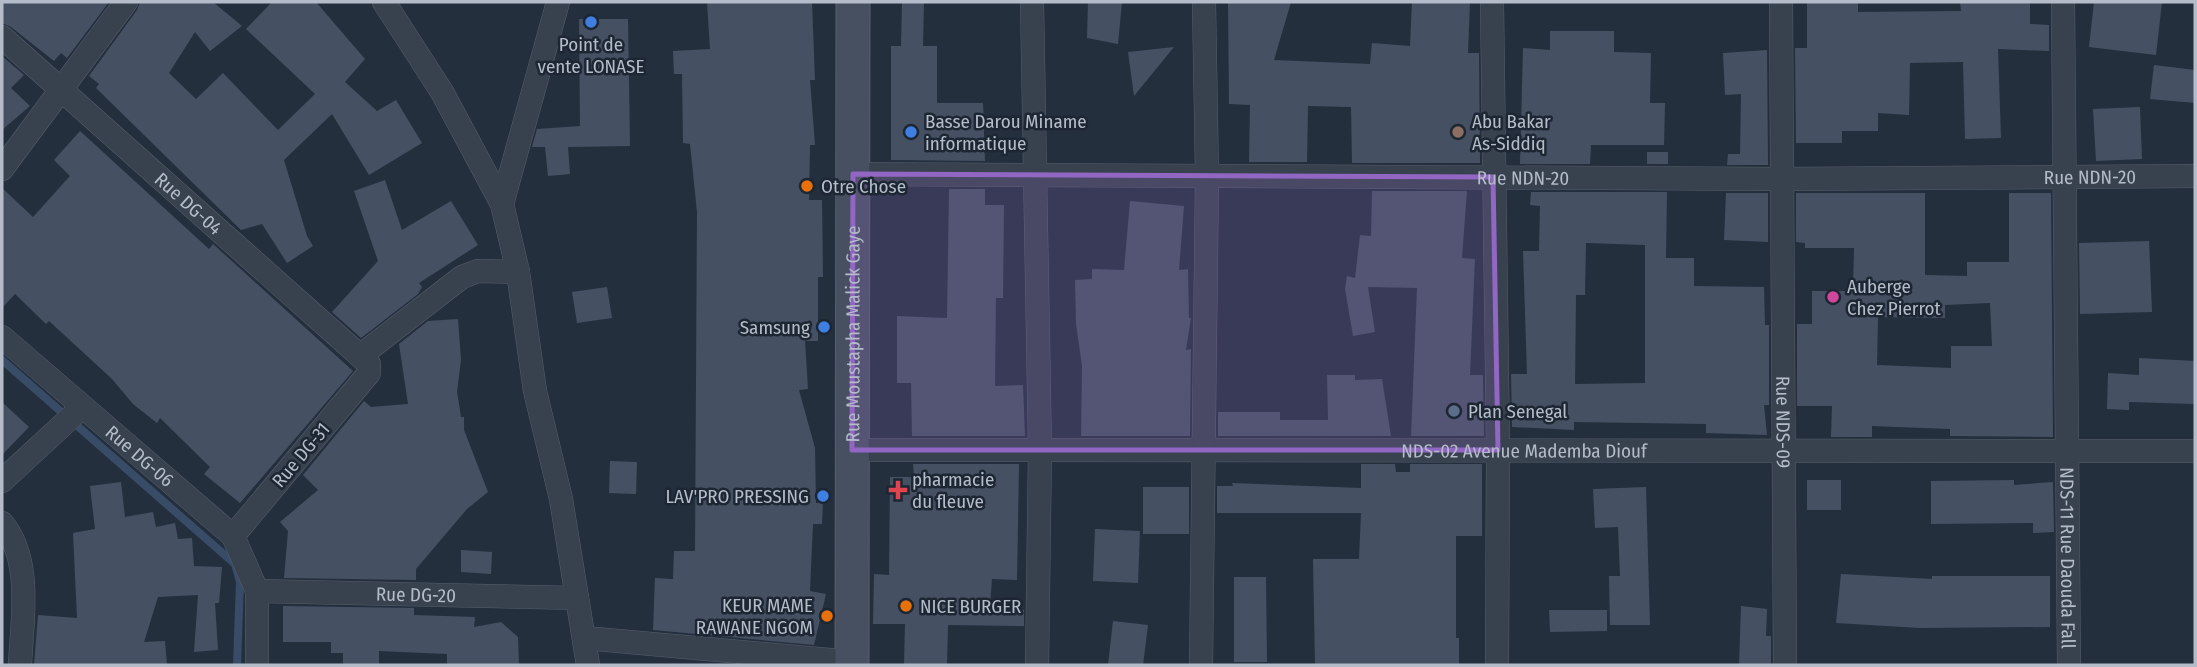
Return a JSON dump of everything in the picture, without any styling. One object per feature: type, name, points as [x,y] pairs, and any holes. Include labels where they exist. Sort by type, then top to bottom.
[{"type":"street","points":[[2,169],[126,2]]},
{"type":"street","points":[[384,2],[442,92],[502,204],[519,272],[535,391],[561,499],[588,665]]},
{"type":"street","points":[[502,204],[558,2]]},
{"type":"street","name":"Rue Moustapha Malick Gaye","points":[[852,664],[853,2]]},
{"type":"street","points":[[1032,2],[1040,450],[1037,665]]},
{"type":"street","points":[[1201,665],[1207,177],[1204,2]]},
{"type":"street","points":[[1492,2],[1498,450],[1497,665]]},
{"type":"street","name":"Rue NDS-09","points":[[1781,2],[1785,665]]},
{"type":"street","name":"NDS-11 Rue Daouda Fall","points":[[2063,2],[2069,665]]},
{"type":"street","name":"Rue DG-04","points":[[2,37],[365,364]]},
{"type":"street","name":"Rue NDN-20","points":[[853,174],[1780,179],[2195,176]]},
{"type":"street","name":"Rue DG-31","points":[[233,536],[365,364],[461,277],[478,271],[519,272]]},
{"type":"street","name":"Rue DG-06","points":[[2,337],[81,408],[233,536],[257,591]]},
{"type":"street","points":[[2,481],[81,408]]},
{"type":"street","name":"NDS-02 Avenue Mademba Diouf","points":[[852,450],[2195,451]]},
{"type":"street","points":[[2,523],[17,547],[22,568],[20,665]]},
{"type":"street","points":[[257,591],[257,665]]},
{"type":"street","name":"Rue DG-20","points":[[257,591],[577,597]]},
{"type":"street","points":[[585,638],[852,664]]},
{"type":"highlighted area","points":[[853,174],[1493,177],[1498,450],[852,450]]},
{"type":"building","points":[[2,2],[109,2],[67,58],[61,53],[54,61],[2,23]]},
{"type":"building","points":[[140,2],[213,2],[242,26],[210,51],[195,32],[169,73],[196,99],[223,73],[278,130],[315,94],[246,29],[272,2],[316,2],[365,59],[345,82],[377,111],[396,100],[422,143],[369,175],[332,114],[284,160],[307,236],[313,246],[287,263],[262,224],[241,230],[96,88],[99,84],[89,76]]},
{"type":"building","points":[[707,2],[812,2],[815,80],[810,80],[815,145],[810,145],[809,200],[822,200],[823,277],[818,277],[818,341],[805,341],[808,389],[799,390],[815,448],[816,503],[823,503],[822,524],[813,524],[810,591],[826,594],[814,645],[653,630],[655,578],[673,579],[674,551],[695,551],[697,212],[690,144],[683,143],[682,74],[674,74],[673,51],[710,49]]},
{"type":"building","points":[[902,2],[924,2],[923,46],[937,46],[937,103],[983,103],[985,161],[891,160],[891,46],[901,46]]},
{"type":"building","points":[[1088,2],[1122,2],[1118,44],[1087,38]]},
{"type":"building","points":[[1228,2],[1291,2],[1274,60],[1370,64],[1372,43],[1410,46],[1412,2],[1470,2],[1468,53],[1479,53],[1480,163],[1352,163],[1351,107],[1308,106],[1307,162],[1249,162],[1250,105],[1229,104]]},
{"type":"building","points":[[1960,2],[2030,2],[2030,24],[2049,25],[2049,51],[1998,49],[2001,138],[1965,139],[1963,62],[1910,63],[1909,115],[1878,113],[1878,131],[1842,131],[1842,143],[1796,143],[1795,48],[1807,48],[1807,3],[1858,3],[1858,12],[1961,11]]},
{"type":"building","points":[[2094,2],[2162,2],[2156,55],[2089,47]]},
{"type":"building","points":[[579,19],[628,19],[630,146],[568,147],[570,174],[548,176],[545,147],[532,147],[537,129],[580,126]]},
{"type":"building","points":[[1550,31],[1614,31],[1614,52],[1651,53],[1650,103],[1665,103],[1664,145],[1591,145],[1590,164],[1520,164],[1523,48],[1550,50]]},
{"type":"building","points":[[1174,47],[1134,96],[1128,52]]},
{"type":"building","points":[[1767,50],[1768,165],[1727,165],[1728,154],[1740,154],[1741,94],[1725,95],[1723,53]]},
{"type":"building","points":[[2,56],[24,75],[11,88],[30,106],[2,130]]},
{"type":"building","points":[[2154,65],[2195,70],[2195,103],[2150,99]]},
{"type":"building","points":[[2140,107],[2142,159],[2096,161],[2093,109]]},
{"type":"building","points":[[80,131],[209,249],[213,244],[353,371],[240,503],[204,474],[210,467],[160,418],[157,423],[133,404],[112,379],[49,321],[46,324],[15,294],[2,308],[2,188],[33,217],[70,176],[54,160]]},
{"type":"building","points":[[1647,152],[1668,152],[1668,164],[1647,164]]},
{"type":"building","points":[[385,180],[402,230],[451,201],[478,245],[419,283],[422,287],[418,294],[361,338],[332,312],[378,261],[354,191]]},
{"type":"building","points":[[949,189],[985,189],[985,205],[1004,205],[1003,298],[996,298],[995,386],[1023,385],[1025,436],[912,436],[911,383],[897,383],[897,316],[947,318]]},
{"type":"building","points":[[1372,191],[1467,191],[1462,258],[1475,259],[1470,375],[1483,375],[1484,436],[1411,436],[1417,288],[1368,287],[1375,332],[1353,336],[1345,289],[1347,276],[1355,278],[1360,235],[1371,236]]},
{"type":"building","points":[[1531,192],[1667,192],[1666,258],[1694,258],[1694,286],[1764,287],[1765,325],[1769,325],[1769,405],[1764,405],[1767,435],[1706,433],[1706,424],[1574,422],[1574,430],[1512,427],[1511,374],[1527,374],[1523,251],[1539,251],[1540,206],[1530,205]],"holes":[[[1586,243],[1645,245],[1645,383],[1575,384],[1576,295],[1585,295]]]},
{"type":"building","points":[[1726,193],[1768,193],[1768,242],[1724,240]]},
{"type":"building","points":[[1796,193],[1925,193],[1925,275],[1967,276],[1967,262],[2009,262],[2009,193],[2051,193],[2053,437],[1950,436],[1950,429],[1872,426],[1872,437],[1831,437],[1832,406],[1797,406],[1797,324],[1812,324],[1812,291],[1853,291],[1854,248],[1805,248],[1805,243],[1796,242]],"holes":[[[1990,303],[1992,346],[1951,346],[1951,368],[1877,365],[1878,317],[1945,318],[1945,305]]]},
{"type":"building","points":[[1130,201],[1184,206],[1179,270],[1188,269],[1191,318],[1186,350],[1191,349],[1190,436],[1081,436],[1082,366],[1076,324],[1075,280],[1092,279],[1092,269],[1124,270]]},
{"type":"building","points":[[2149,241],[2152,312],[2080,314],[2079,243]]},
{"type":"building","points":[[607,287],[612,318],[577,323],[572,292]]},
{"type":"building","points":[[458,319],[461,360],[457,392],[461,417],[464,417],[464,430],[488,492],[467,509],[416,569],[416,580],[284,578],[288,531],[280,522],[318,490],[303,475],[364,401],[371,407],[408,404],[399,344],[428,321]]},
{"type":"building","points":[[2139,358],[2195,361],[2195,404],[2129,402],[2129,410],[2107,409],[2108,373],[2139,375]]},
{"type":"building","points":[[1327,375],[1355,375],[1355,380],[1382,379],[1391,436],[1218,436],[1218,412],[1280,412],[1280,420],[1328,420]]},
{"type":"building","points":[[2,402],[29,427],[2,455]]},
{"type":"building","points":[[610,461],[637,462],[636,494],[609,493]]},
{"type":"building","points":[[913,464],[1019,464],[1017,580],[992,579],[990,606],[1024,610],[1024,626],[948,625],[947,665],[904,665],[905,624],[873,624],[874,574],[889,575],[890,477],[914,477]]},
{"type":"building","points":[[1361,464],[1395,464],[1396,472],[1410,472],[1410,464],[1482,464],[1482,536],[1456,536],[1456,638],[1459,638],[1459,665],[1315,665],[1313,559],[1359,559],[1361,513],[1217,513],[1217,486],[1233,486],[1232,483],[1361,488]]},
{"type":"building","points":[[1807,480],[1841,480],[1841,510],[1807,510]]},
{"type":"building","points":[[2014,480],[2014,485],[2053,482],[2054,532],[2033,533],[2033,523],[1931,524],[1931,481]]},
{"type":"building","points":[[121,482],[125,517],[153,512],[156,527],[175,523],[178,539],[192,538],[194,566],[222,567],[219,603],[215,603],[218,650],[194,652],[198,595],[158,597],[144,642],[165,641],[167,665],[34,665],[38,615],[77,618],[73,533],[95,529],[90,486]]},
{"type":"building","points":[[1143,487],[1189,487],[1189,534],[1143,534]]},
{"type":"building","points":[[1646,487],[1650,625],[1610,625],[1609,576],[1620,576],[1618,527],[1595,528],[1593,489]]},
{"type":"building","points":[[1095,529],[1140,531],[1138,583],[1093,581]]},
{"type":"building","points":[[461,550],[492,552],[491,574],[461,572]]},
{"type":"building","points":[[1841,574],[1932,579],[1932,576],[2050,576],[2050,627],[1920,628],[1836,623]]},
{"type":"building","points":[[1234,577],[1266,577],[1267,662],[1234,662]]},
{"type":"building","points":[[283,606],[414,608],[414,615],[475,617],[474,627],[501,622],[518,637],[519,665],[447,665],[447,654],[379,651],[379,665],[343,665],[343,653],[331,653],[331,642],[283,642]]},
{"type":"building","points":[[1741,606],[1767,609],[1766,636],[1771,636],[1771,665],[1739,665]]},
{"type":"building","points":[[1549,610],[1607,610],[1607,631],[1550,632]]},
{"type":"building","points":[[1113,621],[1148,625],[1143,665],[1108,665]]},
{"type":"waterway","points":[[2,360],[235,564],[240,582],[237,665]]},
{"type":"place","name":"Point de vente LONASE","points":[[591,22]]},
{"type":"place","name":"Basse Darou Miname informatique","points":[[911,132]]},
{"type":"place","name":"Abu Bakar As-Siddiq","points":[[1458,132]]},
{"type":"place","name":"Otre Chose","points":[[807,186]]},
{"type":"place","name":"Auberge Chez Pierrot","points":[[1833,297]]},
{"type":"place","name":"Samsung","points":[[824,327]]},
{"type":"place","name":"Plan Senegal","points":[[1454,411]]},
{"type":"place","name":"pharmacie du fleuve","points":[[898,490]]},
{"type":"place","name":"LAV'PRO PRESSING","points":[[823,496]]},
{"type":"place","name":"NICE BURGER","points":[[906,606]]},
{"type":"place","name":"KEUR MAME RAWANE NGOM","points":[[827,616]]}]
